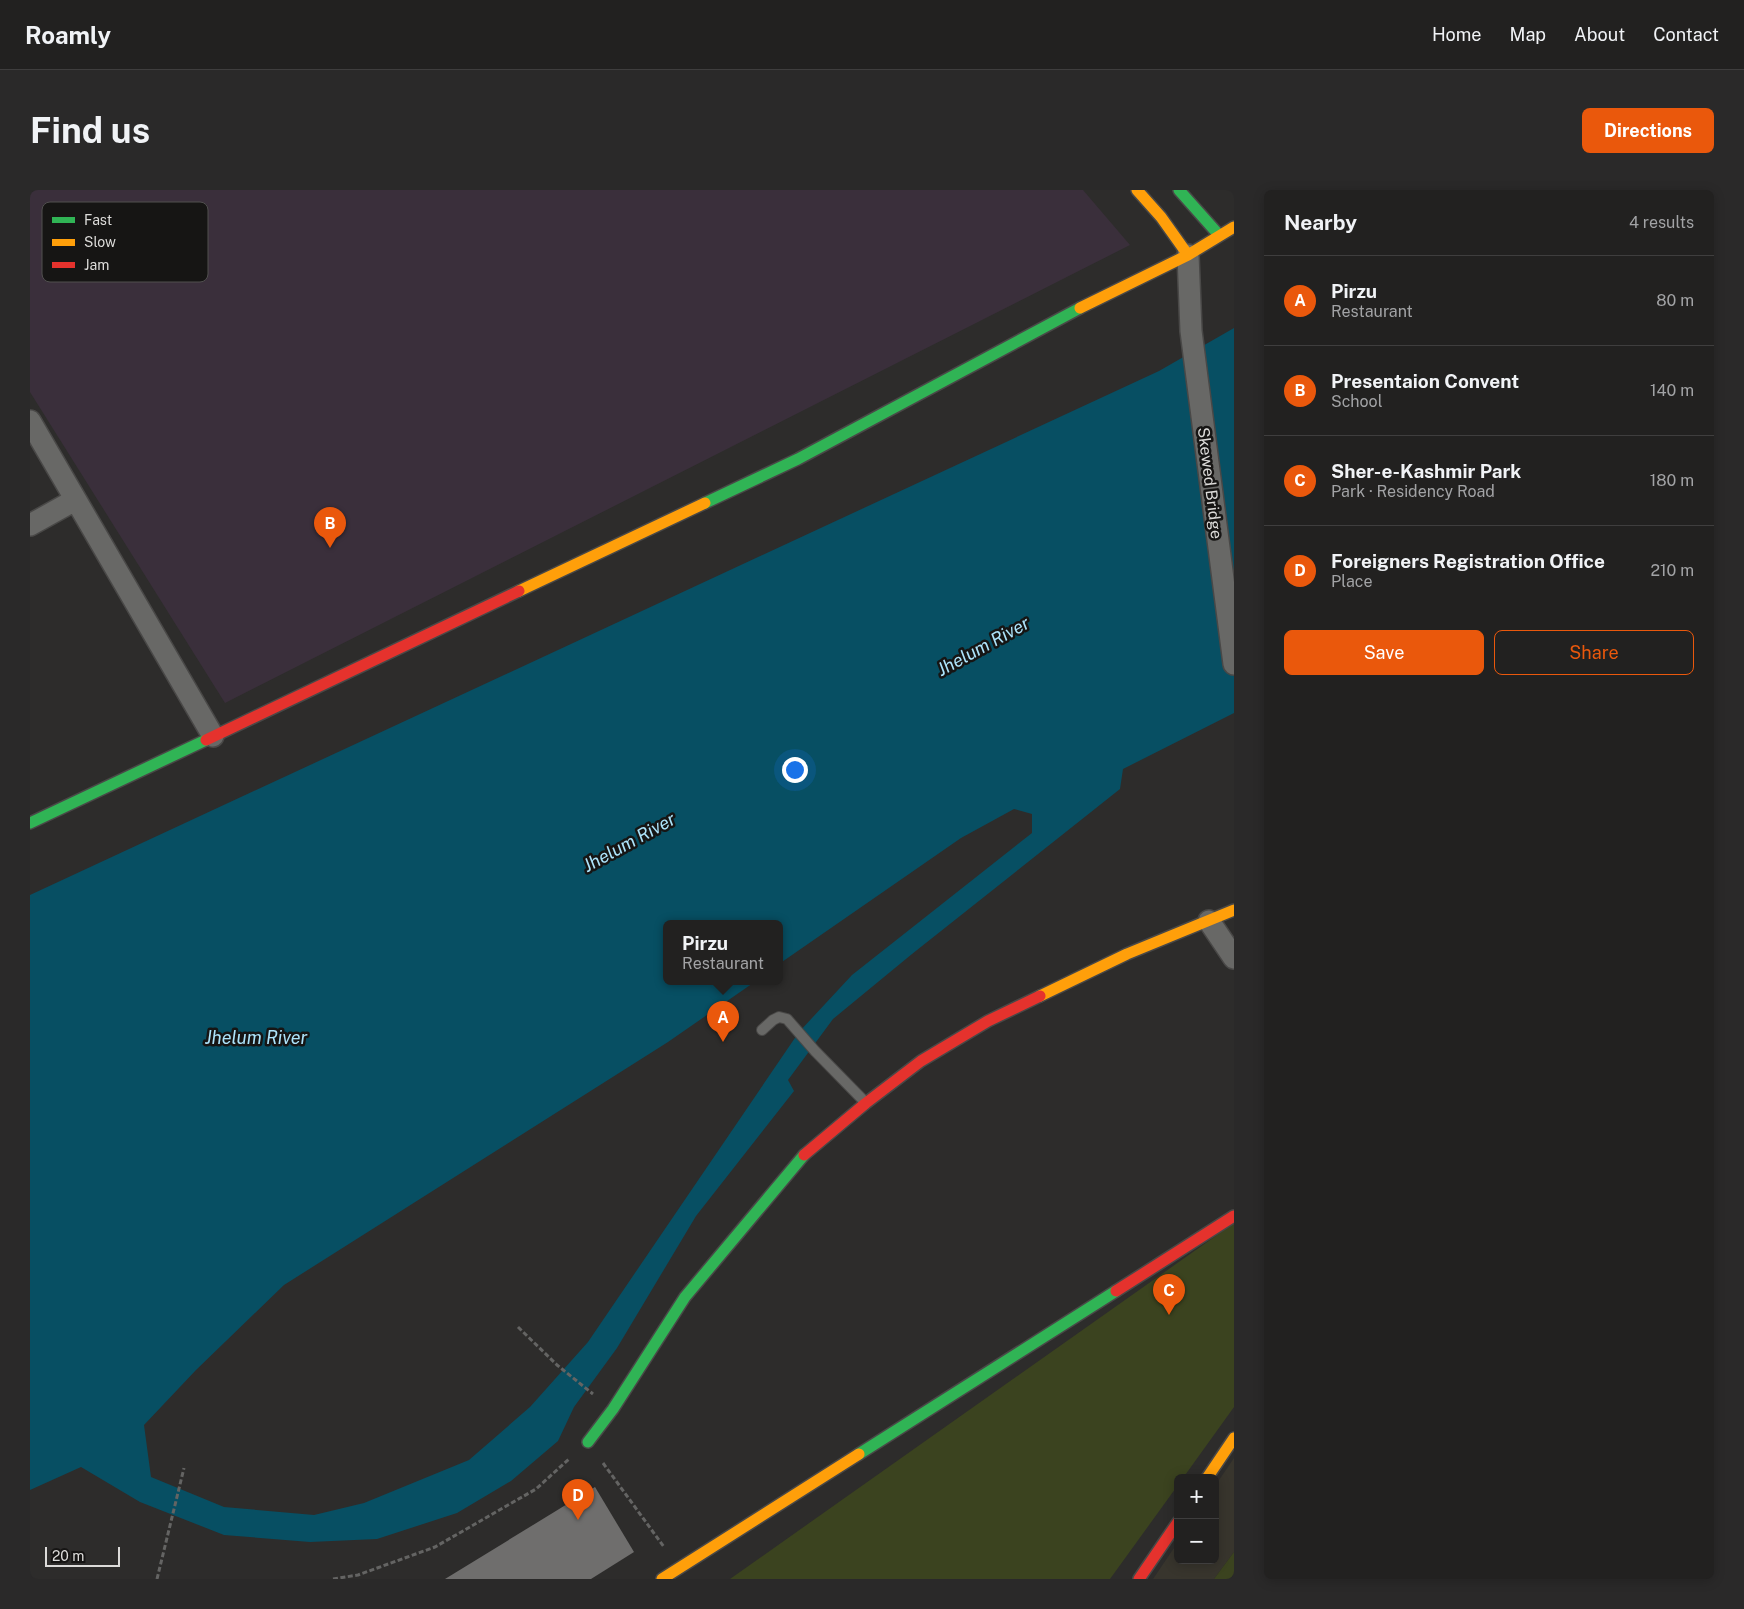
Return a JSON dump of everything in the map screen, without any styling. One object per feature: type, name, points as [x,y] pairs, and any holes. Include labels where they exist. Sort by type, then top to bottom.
[{"type":"street","points":[[1137,190],[1161,216],[1188,255]]},
{"type":"street","points":[[1179,190],[1219,235]]},
{"type":"street","points":[[30,823],[798,459],[1081,307],[1188,255],[1234,227]]},
{"type":"street","name":"Skewed Bridge","points":[[1188,255],[1191,331],[1234,664]]},
{"type":"street","points":[[30,421],[213,736]]},
{"type":"street","points":[[30,525],[75,500]]},
{"type":"street","points":[[588,1442],[613,1409],[686,1297],[806,1152],[921,1061],[988,1021],[1127,954],[1234,910]]},
{"type":"street","points":[[1209,921],[1234,958]]},
{"type":"street","points":[[662,1579],[1234,1216]]},
{"type":"street","points":[[1210,1474],[1234,1438]]},
{"type":"street","points":[[1140,1579],[1174,1528]]},
{"type":"lane","points":[[762,1030],[779,1017],[788,1019],[815,1052],[866,1103]]},
{"type":"path","points":[[518,1327],[557,1366],[595,1396]]},
{"type":"path","points":[[333,1579],[358,1575],[435,1547],[536,1489],[588,1442],[679,1568]]},
{"type":"path","points":[[157,1579],[184,1468]]},
{"type":"shaded area","points":[[30,190],[1083,190],[1130,245],[225,703],[30,392]]},
{"type":"shaded area","points":[[1234,1458],[1234,1552],[1214,1579],[1153,1579],[1174,1548],[1174,1564],[1219,1564],[1219,1480]]},
{"type":"green space","points":[[1234,1223],[1234,1407],[1186,1474],[1174,1474],[1174,1491],[1110,1579],[730,1579]]},
{"type":"green space","points":[[1234,1552],[1234,1579],[1214,1579]]},
{"type":"water","name":"Jhelum River","points":[[1234,328],[1234,713],[1123,769],[1120,789],[833,1019],[788,1080],[794,1091],[696,1216],[617,1348],[574,1407],[558,1441],[511,1481],[457,1513],[377,1539],[310,1542],[224,1535],[140,1502],[81,1467],[30,1490],[30,895],[1159,371]],"holes":[[[1014,809],[1032,814],[1032,833],[852,975],[799,1032],[588,1342],[530,1407],[469,1460],[364,1503],[314,1515],[224,1507],[151,1477],[144,1425],[196,1370],[284,1285],[668,1042],[750,985],[663,985],[663,920],[783,920],[783,961],[961,838]]]},
{"type":"building","points":[[595,1487],[634,1552],[591,1579],[445,1579]]},
{"type":"traffic: fast","points":[[1179,190],[1219,235]]},
{"type":"traffic: fast","points":[[705,503],[798,459],[1080,308]]},
{"type":"traffic: fast","points":[[30,823],[206,740]]},
{"type":"traffic: fast","points":[[588,1442],[613,1409],[685,1297],[804,1155]]},
{"type":"traffic: fast","points":[[859,1454],[1116,1291]]},
{"type":"traffic: slow","points":[[1137,190],[1161,217],[1188,255]]},
{"type":"traffic: slow","points":[[1080,308],[1188,255],[1234,227]]},
{"type":"traffic: slow","points":[[519,591],[705,503]]},
{"type":"traffic: slow","points":[[1040,996],[1127,954],[1234,910]]},
{"type":"traffic: slow","points":[[1210,1474],[1234,1438]]},
{"type":"traffic: slow","points":[[662,1579],[859,1454]]},
{"type":"traffic: jam","points":[[206,740],[519,591]]},
{"type":"traffic: jam","points":[[804,1155],[866,1103],[921,1061],[988,1021],[1040,996]]},
{"type":"traffic: jam","points":[[1116,1291],[1234,1216]]},
{"type":"traffic: jam","points":[[1139,1579],[1174,1528]]},
{"type":"place","name":"Presentaion Convent","points":[[330,548]]},
{"type":"place","name":"Pirzu","points":[[723,1042]]},
{"type":"place","name":"Sher-e-Kashmir Park","points":[[1169,1315]]},
{"type":"place","name":"Foreigners Registration Office","points":[[578,1520]]}]
